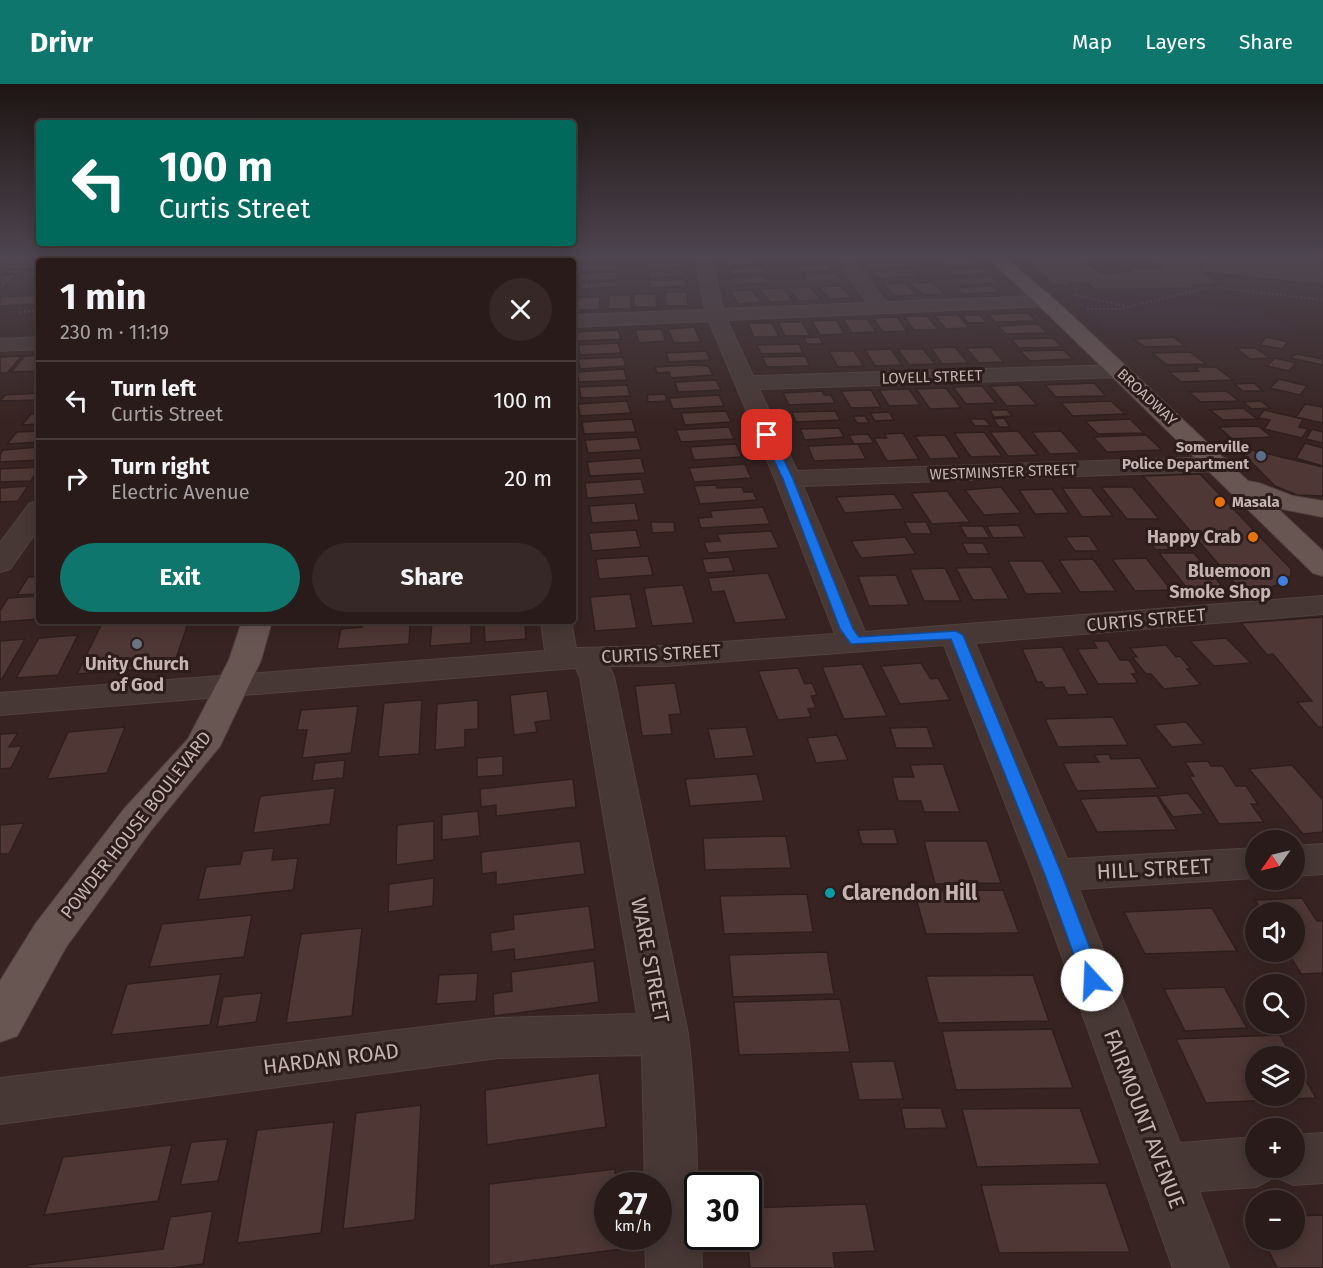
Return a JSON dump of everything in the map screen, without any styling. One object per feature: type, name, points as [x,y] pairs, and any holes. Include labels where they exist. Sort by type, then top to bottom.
[{"type":"main road","name":"BROADWAY","points":[[1056,311],[1321,562]]},
{"type":"main road","points":[[1239,484],[1287,503],[1323,509]]},
{"type":"main road","name":"POWDER HOUSE BOULEVARD","points":[[0,1022],[51,935],[138,819],[202,746],[233,685],[256,624]]},
{"type":"street","points":[[576,321],[780,311]]},
{"type":"street","points":[[715,314],[788,479],[847,629],[856,641]]},
{"type":"street","points":[[0,345],[36,343]]},
{"type":"street","name":"LOVELL STREET","points":[[744,383],[1120,371]]},
{"type":"street","name":"WESTMINSTER STREET","points":[[788,479],[1218,464]]},
{"type":"street","points":[[0,563],[36,513]]},
{"type":"street","name":"CURTIS STREET","points":[[0,704],[575,658],[665,656],[1323,605]]},
{"type":"street","name":"WARE STREET","points":[[558,624],[575,658],[597,677],[664,1034],[668,1074],[674,1268]]},
{"type":"street","name":"FAIRMOUNT AVENUE","points":[[956,635],[1053,875],[1201,1268]]},
{"type":"street","points":[[1305,860],[1323,859]]},
{"type":"street","name":"HILL STREET","points":[[1053,875],[1245,864]]},
{"type":"street","name":"HARDAN ROAD","points":[[0,1101],[498,1038],[664,1034]]},
{"type":"street","points":[[1305,1159],[1323,1158]]},
{"type":"street","points":[[1163,1169],[1245,1163]]},
{"type":"path","points":[[20,312],[34,311]]},
{"type":"shaded area","points":[[1085,311],[1262,311],[1295,331],[1257,333],[1226,314],[1256,335],[1105,330]]},
{"type":"building","points":[[1028,313],[1036,321],[995,322],[988,314]]},
{"type":"building","points":[[934,315],[958,315],[970,328],[946,329]]},
{"type":"building","points":[[962,315],[980,315],[987,323],[968,323]]},
{"type":"building","points":[[904,316],[927,316],[938,329],[914,330]]},
{"type":"building","points":[[897,317],[907,331],[883,332],[873,318]]},
{"type":"building","points":[[843,319],[867,319],[876,332],[852,333]]},
{"type":"building","points":[[836,320],[845,334],[820,335],[812,321]]},
{"type":"building","points":[[778,322],[802,322],[810,336],[785,336]]},
{"type":"building","points":[[748,323],[772,323],[779,337],[754,337]]},
{"type":"building","points":[[1038,324],[1047,333],[1006,334],[998,326]]},
{"type":"building","points":[[694,327],[701,342],[674,343],[668,329]]},
{"type":"building","points":[[661,329],[666,341],[639,343],[635,330]]},
{"type":"building","points":[[618,330],[621,339],[577,341],[576,332]]},
{"type":"building","points":[[819,337],[823,344],[807,344],[804,338]]},
{"type":"building","points":[[1173,337],[1185,346],[1145,347],[1134,339]]},
{"type":"building","points":[[1266,337],[1288,342],[1282,349],[1260,345]]},
{"type":"building","points":[[1053,338],[1062,347],[1019,348],[1011,339]]},
{"type":"building","points":[[618,343],[621,353],[580,355],[578,345]]},
{"type":"building","points":[[799,344],[803,353],[761,354],[757,345]]},
{"type":"building","points":[[955,347],[968,363],[942,364],[931,348]]},
{"type":"building","points":[[991,347],[1004,362],[979,363],[966,348]]},
{"type":"building","points":[[1236,348],[1255,348],[1270,358],[1250,359]]},
{"type":"building","points":[[891,349],[902,365],[875,366],[865,350]]},
{"type":"building","points":[[898,349],[923,349],[935,364],[909,365]]},
{"type":"building","points":[[1063,350],[1073,359],[1030,361],[1020,351]]},
{"type":"building","points":[[706,351],[710,360],[669,362],[666,353]]},
{"type":"building","points":[[829,351],[854,351],[864,366],[838,367]]},
{"type":"building","points":[[1190,352],[1206,364],[1167,365],[1152,353]]},
{"type":"building","points":[[1296,354],[1323,359],[1323,365],[1291,358]]},
{"type":"building","points":[[36,355],[36,371],[11,372],[25,356]]},
{"type":"building","points":[[22,356],[7,373],[0,373],[0,357]]},
{"type":"building","points":[[805,356],[810,366],[767,367],[762,357]]},
{"type":"building","points":[[623,357],[626,366],[580,369],[578,359]]},
{"type":"building","points":[[1275,358],[1296,363],[1289,371],[1267,366]]},
{"type":"building","points":[[708,366],[713,375],[671,378],[669,372],[657,373],[655,367]]},
{"type":"building","points":[[1195,367],[1216,367],[1233,380],[1181,382],[1169,372],[1199,371]]},
{"type":"building","points":[[624,369],[627,380],[579,382],[577,372]]},
{"type":"building","points":[[1279,379],[1307,386],[1300,395],[1270,388]]},
{"type":"building","points":[[716,380],[721,390],[678,392],[675,382]]},
{"type":"building","points":[[1094,383],[1106,396],[1056,397],[1045,385]]},
{"type":"building","points":[[1254,383],[1263,391],[1243,391],[1234,384]]},
{"type":"building","points":[[627,385],[630,396],[581,398],[579,387]]},
{"type":"building","points":[[1019,385],[1037,405],[1007,406],[990,386]]},
{"type":"building","points":[[982,386],[996,403],[966,404],[953,387]]},
{"type":"building","points":[[946,388],[961,408],[930,409],[916,389]]},
{"type":"building","points":[[909,389],[920,405],[889,406],[879,390]]},
{"type":"building","points":[[871,390],[881,407],[851,408],[841,391]]},
{"type":"building","points":[[822,391],[824,395],[831,395],[835,403],[789,405],[783,393]]},
{"type":"building","points":[[1226,391],[1239,401],[1201,402],[1189,392]]},
{"type":"building","points":[[36,393],[36,400],[0,401],[5,395]]},
{"type":"building","points":[[665,394],[667,401],[648,402],[647,395]]},
{"type":"building","points":[[719,395],[724,406],[673,409],[669,398]]},
{"type":"building","points":[[627,401],[631,413],[580,416],[578,404]]},
{"type":"building","points":[[1111,401],[1125,414],[1073,416],[1061,403]]},
{"type":"building","points":[[1261,401],[1270,408],[1252,409],[1243,402]]},
{"type":"building","points":[[1305,404],[1322,407],[1323,405],[1323,423],[1296,417]]},
{"type":"building","points":[[1243,408],[1257,419],[1223,420],[1210,410]]},
{"type":"building","points":[[990,410],[1007,410],[1012,416],[994,417]]},
{"type":"building","points":[[1264,410],[1303,419],[1299,427],[1308,429],[1302,438],[1264,429],[1270,420],[1258,418]]},
{"type":"building","points":[[726,411],[731,422],[685,425],[681,413]]},
{"type":"building","points":[[835,411],[840,420],[796,422],[792,412]]},
{"type":"building","points":[[889,412],[894,420],[875,421],[870,413]]},
{"type":"building","points":[[36,413],[36,424],[22,425],[31,414]]},
{"type":"building","points":[[853,416],[865,416],[869,423],[857,423]]},
{"type":"building","points":[[1004,418],[1010,427],[999,427],[993,419]]},
{"type":"building","points":[[632,419],[636,432],[584,434],[582,422]]},
{"type":"building","points":[[969,419],[985,419],[991,426],[975,426]]},
{"type":"building","points":[[1130,419],[1144,433],[1098,434],[1085,421]]},
{"type":"building","points":[[1258,426],[1272,437],[1232,439],[1219,427]]},
{"type":"building","points":[[729,427],[734,439],[681,442],[676,430]]},
{"type":"building","points":[[839,428],[844,437],[805,440],[800,429]]},
{"type":"building","points":[[1312,429],[1323,432],[1323,443],[1306,439]]},
{"type":"building","points":[[36,431],[36,442],[7,444],[17,432]]},
{"type":"building","points":[[1018,431],[1038,455],[1008,456],[990,432]]},
{"type":"building","points":[[1061,431],[1080,453],[1050,454],[1032,432]]},
{"type":"building","points":[[984,432],[1002,456],[971,457],[954,433]]},
{"type":"building","points":[[903,433],[919,459],[887,461],[874,438],[887,438],[884,434]]},
{"type":"building","points":[[868,434],[874,443],[854,444],[849,435]]},
{"type":"building","points":[[945,435],[960,458],[930,459],[915,436]]},
{"type":"building","points":[[1146,435],[1162,450],[1107,452],[1093,437]]},
{"type":"building","points":[[637,437],[641,450],[588,453],[585,440]]},
{"type":"building","points":[[1305,443],[1323,448],[1323,466],[1296,458]]},
{"type":"building","points":[[736,444],[742,457],[694,460],[690,447]]},
{"type":"building","points":[[858,444],[866,459],[814,461],[808,446]]},
{"type":"building","points":[[1235,446],[1323,467],[1323,496],[1297,495],[1275,486]]},
{"type":"building","points":[[36,447],[36,460],[0,462],[0,454],[3,450]]},
{"type":"building","points":[[641,458],[645,473],[590,476],[587,462]]},
{"type":"building","points":[[745,464],[751,478],[694,482],[689,468]]},
{"type":"building","points":[[36,467],[36,472],[31,481],[0,482],[0,469]]},
{"type":"building","points":[[1200,474],[1291,569],[1291,575],[1287,581],[1269,588],[1239,588],[1143,476]]},
{"type":"building","points":[[641,479],[645,494],[587,498],[585,483]]},
{"type":"building","points":[[716,485],[717,488],[742,487],[744,492],[753,492],[757,500],[700,504],[694,486]]},
{"type":"building","points":[[28,486],[18,501],[0,502],[0,488]]},
{"type":"building","points":[[1001,487],[1021,513],[984,515],[965,490]]},
{"type":"building","points":[[1101,487],[1132,487],[1159,519],[1127,519]]},
{"type":"building","points":[[1062,488],[1091,488],[1113,516],[1082,517]]},
{"type":"building","points":[[1052,489],[1069,513],[1035,514],[1019,490]]},
{"type":"building","points":[[947,491],[970,522],[932,524],[911,493]]},
{"type":"building","points":[[894,494],[904,509],[845,513],[836,497]]},
{"type":"building","points":[[635,503],[639,520],[592,523],[589,506]]},
{"type":"building","points":[[763,507],[770,524],[701,528],[698,518],[712,517],[710,511]]},
{"type":"building","points":[[651,522],[674,522],[675,532],[652,533]]},
{"type":"building","points":[[905,522],[926,522],[932,534],[911,534]]},
{"type":"building","points":[[1018,525],[1025,537],[993,538],[987,526]]},
{"type":"building","points":[[960,526],[983,526],[990,538],[967,538]]},
{"type":"building","points":[[636,530],[641,547],[592,551],[589,533]]},
{"type":"building","points":[[771,531],[779,548],[708,553],[704,542],[720,541],[717,534]]},
{"type":"building","points":[[1089,536],[1099,551],[1075,551],[1065,537]]},
{"type":"building","points":[[1144,536],[1166,536],[1178,549],[1156,550]]},
{"type":"building","points":[[905,537],[916,554],[861,558],[851,541]]},
{"type":"building","points":[[962,543],[983,543],[989,554],[968,554]]},
{"type":"building","points":[[1159,553],[1194,553],[1223,587],[1187,588]]},
{"type":"building","points":[[648,556],[653,575],[599,579],[596,559]]},
{"type":"building","points":[[729,557],[734,571],[706,573],[702,559]]},
{"type":"building","points":[[1146,558],[1171,590],[1135,591],[1112,559]]},
{"type":"building","points":[[1093,559],[1116,591],[1080,592],[1059,560]]},
{"type":"building","points":[[1008,561],[1042,561],[1063,593],[1026,594]]},
{"type":"building","points":[[991,567],[1009,599],[973,600],[956,568]]},
{"type":"building","points":[[945,568],[961,601],[924,601],[910,569]]},
{"type":"building","points":[[768,573],[787,619],[735,623],[724,591],[712,592],[708,578]]},
{"type":"building","points":[[896,575],[909,605],[869,606],[858,576]]},
{"type":"building","points":[[36,576],[36,594],[17,595],[28,577]]},
{"type":"building","points":[[683,585],[694,623],[652,626],[644,588]]},
{"type":"building","points":[[630,594],[637,628],[595,631],[590,597]]},
{"type":"building","points":[[36,596],[36,619],[0,622],[0,611],[8,598]]},
{"type":"building","points":[[1323,617],[1323,727],[1318,727],[1297,702],[1312,701],[1273,654],[1267,655],[1241,623]]},
{"type":"building","name":"Unity Church of God","points":[[102,624],[188,624],[173,667],[77,674]]},
{"type":"building","points":[[362,624],[410,624],[409,644],[337,649],[341,629],[362,627]]},
{"type":"building","points":[[432,624],[471,624],[471,643],[430,646]]},
{"type":"building","points":[[484,624],[525,624],[526,639],[485,642]]},
{"type":"building","points":[[78,635],[58,675],[16,678],[39,638]]},
{"type":"building","points":[[1226,638],[1251,663],[1214,666],[1190,641]]},
{"type":"building","points":[[25,639],[2,679],[0,679],[0,641]]},
{"type":"building","points":[[1093,641],[1108,641],[1120,660],[1129,660],[1137,673],[1132,674],[1138,683],[1098,684],[1077,649],[1097,648]]},
{"type":"building","points":[[1166,645],[1176,657],[1180,656],[1191,669],[1187,669],[1201,685],[1164,689],[1151,674],[1146,674],[1132,657],[1137,657],[1130,648]]},
{"type":"building","points":[[1062,647],[1088,694],[1068,695],[1064,687],[1045,688],[1042,682],[1037,682],[1022,649]]},
{"type":"building","points":[[921,663],[931,679],[938,678],[950,700],[900,704],[881,666]]},
{"type":"building","points":[[862,664],[887,716],[844,719],[822,667]]},
{"type":"building","points":[[798,668],[805,684],[812,683],[817,695],[811,696],[816,708],[808,709],[811,717],[778,720],[758,671]]},
{"type":"building","points":[[675,683],[681,714],[669,715],[672,734],[642,736],[635,686]]},
{"type":"building","points":[[547,691],[551,720],[535,722],[537,732],[514,735],[510,695]]},
{"type":"building","points":[[422,700],[419,754],[378,757],[384,703]]},
{"type":"building","points":[[478,700],[478,729],[465,730],[465,747],[435,750],[437,704]]},
{"type":"building","points":[[358,706],[351,753],[302,758],[307,730],[297,730],[301,710]]},
{"type":"building","points":[[1113,717],[1128,745],[1058,747],[1045,719]]},
{"type":"building","points":[[1186,722],[1204,744],[1172,747],[1154,725]]},
{"type":"building","points":[[125,727],[107,773],[47,779],[68,732]]},
{"type":"building","points":[[746,727],[754,756],[715,759],[708,729]]},
{"type":"building","points":[[927,727],[934,748],[896,748],[890,728]]},
{"type":"building","points":[[18,733],[9,747],[22,746],[11,768],[0,769],[0,734]]},
{"type":"building","points":[[837,735],[848,760],[816,763],[807,738]]},
{"type":"building","points":[[1109,754],[1111,759],[1140,758],[1158,788],[1077,791],[1063,763],[1099,762],[1094,755]]},
{"type":"building","points":[[503,756],[503,775],[477,777],[477,758]]},
{"type":"building","points":[[345,760],[343,778],[312,781],[315,763]]},
{"type":"building","points":[[1208,761],[1211,766],[1223,766],[1236,786],[1246,786],[1258,804],[1251,804],[1264,822],[1219,824],[1189,776],[1194,776],[1185,762]]},
{"type":"building","points":[[943,764],[960,812],[924,812],[921,801],[898,801],[892,777],[914,777],[910,765]]},
{"type":"building","points":[[1292,765],[1323,800],[1323,832],[1305,834],[1305,830],[1300,830],[1249,769]]},
{"type":"building","points":[[757,774],[764,801],[690,806],[685,779]]},
{"type":"building","points":[[573,779],[576,807],[496,816],[496,805],[481,807],[480,789]]},
{"type":"building","points":[[335,788],[330,824],[253,833],[260,796]]},
{"type":"building","points":[[1188,793],[1204,814],[1173,817],[1158,796]]},
{"type":"building","points":[[1157,796],[1177,830],[1097,832],[1080,799]]},
{"type":"building","points":[[478,811],[480,836],[442,840],[442,815]]},
{"type":"building","points":[[434,821],[434,860],[396,865],[397,825]]},
{"type":"building","points":[[24,823],[9,854],[0,854],[0,825]]},
{"type":"building","points":[[894,829],[898,844],[862,844],[858,830]]},
{"type":"building","points":[[786,836],[791,868],[705,870],[703,838]]},
{"type":"building","points":[[580,841],[585,874],[496,885],[496,872],[482,874],[481,852]]},
{"type":"building","points":[[924,841],[987,841],[1001,883],[935,884]]},
{"type":"building","points":[[274,848],[272,860],[298,858],[293,890],[198,900],[206,867],[240,864],[243,851]]},
{"type":"building","points":[[434,878],[433,906],[388,912],[389,884]]},
{"type":"building","points":[[1003,890],[1019,933],[926,934],[914,891]]},
{"type":"building","points":[[807,894],[813,932],[724,934],[720,896]]},
{"type":"building","points":[[1302,898],[1305,902],[1256,902],[1255,900]]},
{"type":"building","points":[[1305,903],[1317,921],[1323,921],[1323,973],[1301,974],[1294,962],[1305,962]]},
{"type":"building","points":[[589,906],[595,949],[515,960],[514,949],[492,952],[490,933],[514,929],[513,915]]},
{"type":"building","points":[[1212,908],[1237,951],[1145,954],[1124,912]]},
{"type":"building","points":[[252,915],[244,957],[149,967],[162,924]]},
{"type":"building","points":[[362,928],[352,1016],[286,1023],[301,934]]},
{"type":"building","points":[[827,952],[834,994],[733,997],[729,955]]},
{"type":"building","points":[[594,961],[599,1002],[494,1016],[493,994],[512,991],[511,972]]},
{"type":"building","points":[[478,973],[476,1001],[436,1004],[439,975]]},
{"type":"building","points":[[221,974],[210,1025],[111,1035],[127,984]]},
{"type":"building","points":[[1033,975],[1049,1021],[938,1023],[926,976]]},
{"type":"building","points":[[1224,987],[1245,1028],[1185,1031],[1164,989]]},
{"type":"building","points":[[262,993],[256,1022],[217,1027],[223,997]]},
{"type":"building","points":[[840,999],[850,1052],[739,1055],[734,1002]]},
{"type":"building","points":[[1052,1029],[1073,1088],[956,1090],[942,1031]]},
{"type":"building","points":[[1280,1035],[1286,1046],[1245,1046],[1245,1101],[1206,1103],[1176,1039]]},
{"type":"building","points":[[894,1061],[903,1099],[859,1100],[851,1062]]},
{"type":"building","points":[[599,1073],[606,1127],[487,1145],[485,1090]]},
{"type":"building","points":[[1305,1079],[1316,1098],[1305,1098]]},
{"type":"building","points":[[421,1105],[415,1220],[343,1229],[356,1113]]},
{"type":"building","points":[[901,1108],[941,1108],[947,1128],[905,1129]]},
{"type":"building","points":[[1080,1108],[1100,1164],[977,1167],[962,1109]]},
{"type":"building","points":[[334,1122],[321,1233],[237,1243],[257,1130]]},
{"type":"building","points":[[228,1139],[218,1181],[180,1185],[191,1142]]},
{"type":"building","points":[[172,1145],[158,1201],[44,1215],[63,1157]]},
{"type":"building","points":[[615,1169],[615,1172],[594,1172],[594,1250],[614,1250],[489,1266],[489,1184]]},
{"type":"building","points":[[1106,1183],[1130,1252],[999,1253],[981,1185]]},
{"type":"building","points":[[866,1204],[875,1251],[833,1253],[835,1268],[750,1268],[748,1250],[762,1250],[762,1208]]},
{"type":"building","points":[[213,1211],[203,1264],[171,1268],[27,1268],[28,1265],[163,1249],[170,1217]]},
{"type":"building","points":[[1323,1215],[1323,1268],[1277,1268],[1268,1250],[1305,1250],[1305,1216]]},
{"type":"place","name":"Somerville Police Department","points":[[1261,456]]},
{"type":"place","name":"Masala","points":[[1220,502]]},
{"type":"place","name":"Happy Crab","points":[[1253,537]]},
{"type":"place","name":"Bluemoon Smoke Shop","points":[[1283,581]]},
{"type":"place","name":"Unity Church of God","points":[[137,644]]},
{"type":"place","name":"Clarendon Hill","points":[[830,893]]},
{"type":"route","points":[[767,435],[788,479],[847,629],[856,641],[956,635],[1053,875],[1092,980]]}]
